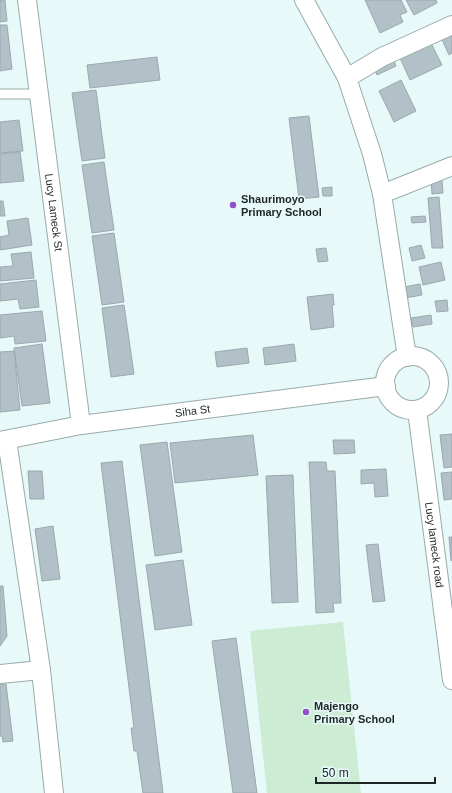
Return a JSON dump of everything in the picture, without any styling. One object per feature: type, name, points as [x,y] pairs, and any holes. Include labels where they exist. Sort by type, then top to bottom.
[{"type":"street","name":"Lucy Lameck St","points":[[27,0],[81,425]]},
{"type":"street","points":[[304,0],[347,78],[372,154],[382,194],[407,357]]},
{"type":"street","points":[[347,78],[382,57],[452,25]]},
{"type":"street","points":[[382,194],[452,166]]},
{"type":"street","points":[[407,357],[422,358],[445,377],[437,394],[429,405],[417,410],[402,408],[391,400],[386,386],[387,373],[395,362],[407,357]]},
{"type":"street","name":"Siha St","points":[[3,440],[81,425],[386,386]]},
{"type":"street","name":"Lucy lameck road","points":[[417,410],[452,680]]},
{"type":"street","points":[[3,440],[41,670],[54,793]]},
{"type":"street","points":[[0,674],[41,670]]},
{"type":"lane","points":[[0,94],[39,94]]},
{"type":"green space","name":"Majengo Primary School","points":[[343,622],[361,793],[267,793],[250,631]]},
{"type":"building","points":[[0,0],[5,0],[7,21],[0,22]]},
{"type":"building","points":[[365,0],[401,0],[407,12],[400,15],[403,22],[380,33]]},
{"type":"building","points":[[406,0],[436,0],[437,3],[414,15]]},
{"type":"building","points":[[0,25],[7,25],[12,69],[0,71]]},
{"type":"building","points":[[452,27],[452,53],[449,55],[439,33]]},
{"type":"building","points":[[430,41],[442,65],[410,80],[399,56]]},
{"type":"building","points":[[157,57],[160,80],[90,88],[87,65]]},
{"type":"building","points":[[393,58],[396,66],[377,75],[374,67]]},
{"type":"building","points":[[401,80],[416,111],[394,122],[379,91]]},
{"type":"building","points":[[96,90],[105,158],[82,161],[72,93]]},
{"type":"building","points":[[309,116],[319,197],[299,199],[289,118]]},
{"type":"building","points":[[19,120],[23,151],[0,153],[0,122]]},
{"type":"building","points":[[20,152],[24,181],[0,183],[0,154]]},
{"type":"building","points":[[104,162],[114,230],[92,233],[82,165]]},
{"type":"building","points":[[442,180],[443,193],[432,194],[431,181]]},
{"type":"building","points":[[332,187],[332,196],[323,196],[322,188]]},
{"type":"building","points":[[439,197],[443,248],[432,248],[428,198]]},
{"type":"building","points":[[0,201],[3,201],[5,216],[0,216]]},
{"type":"building","points":[[425,216],[426,222],[412,223],[411,217]]},
{"type":"building","points":[[28,218],[32,245],[0,250],[0,237],[9,235],[7,221]]},
{"type":"building","points":[[114,233],[124,302],[102,305],[92,236]]},
{"type":"building","points":[[421,245],[425,258],[412,261],[409,248]]},
{"type":"building","points":[[326,248],[328,261],[318,262],[316,249]]},
{"type":"building","points":[[31,252],[34,278],[0,281],[0,267],[13,266],[11,254]]},
{"type":"building","points":[[441,262],[445,280],[423,285],[419,267]]},
{"type":"building","points":[[36,280],[39,307],[20,309],[18,299],[0,301],[0,284]]},
{"type":"building","points":[[420,284],[422,295],[405,298],[404,287]]},
{"type":"building","points":[[333,294],[334,305],[332,305],[334,327],[311,330],[307,297]]},
{"type":"building","points":[[447,300],[448,311],[437,312],[435,301]]},
{"type":"building","points":[[124,305],[134,374],[111,377],[102,308]]},
{"type":"building","points":[[42,311],[46,341],[15,344],[14,336],[0,338],[0,315]]},
{"type":"building","points":[[431,315],[432,324],[413,327],[411,318]]},
{"type":"building","points":[[42,344],[50,403],[22,406],[14,348]]},
{"type":"building","points":[[294,344],[296,361],[265,365],[263,348]]},
{"type":"building","points":[[247,348],[249,363],[217,367],[215,352]]},
{"type":"building","points":[[14,351],[20,410],[0,412],[0,352]]},
{"type":"building","points":[[452,434],[452,467],[444,468],[440,435]]},
{"type":"building","points":[[253,435],[258,475],[175,483],[170,443]]},
{"type":"building","points":[[333,440],[354,440],[355,453],[334,454]]},
{"type":"building","points":[[167,442],[182,552],[155,556],[140,445]]},
{"type":"building","points":[[122,461],[163,793],[143,793],[137,751],[134,751],[131,728],[134,728],[101,463]]},
{"type":"building","points":[[309,462],[326,462],[327,471],[335,471],[341,603],[333,603],[334,612],[316,613]]},
{"type":"building","points":[[386,469],[388,496],[375,497],[374,483],[361,484],[361,470]]},
{"type":"building","points":[[28,471],[42,471],[44,499],[30,499]]},
{"type":"building","points":[[452,472],[452,499],[444,500],[441,473]]},
{"type":"building","points":[[293,475],[298,602],[272,603],[266,476]]},
{"type":"building","points":[[53,526],[60,579],[42,581],[35,529]]},
{"type":"building","points":[[449,537],[452,537],[451,561]]},
{"type":"building","points":[[378,544],[385,601],[373,602],[366,545]]},
{"type":"building","points":[[183,560],[192,625],[155,630],[146,565]]},
{"type":"building","points":[[0,586],[3,586],[7,636],[0,646]]},
{"type":"building","points":[[236,638],[257,793],[233,793],[212,641]]},
{"type":"building","points":[[6,684],[13,741],[3,742],[2,736],[0,736],[0,685]]},
{"type":"place","name":"Shaurimoyo Primary School","points":[[233,205]]},
{"type":"place","name":"Majengo Primary School","points":[[306,712]]}]
